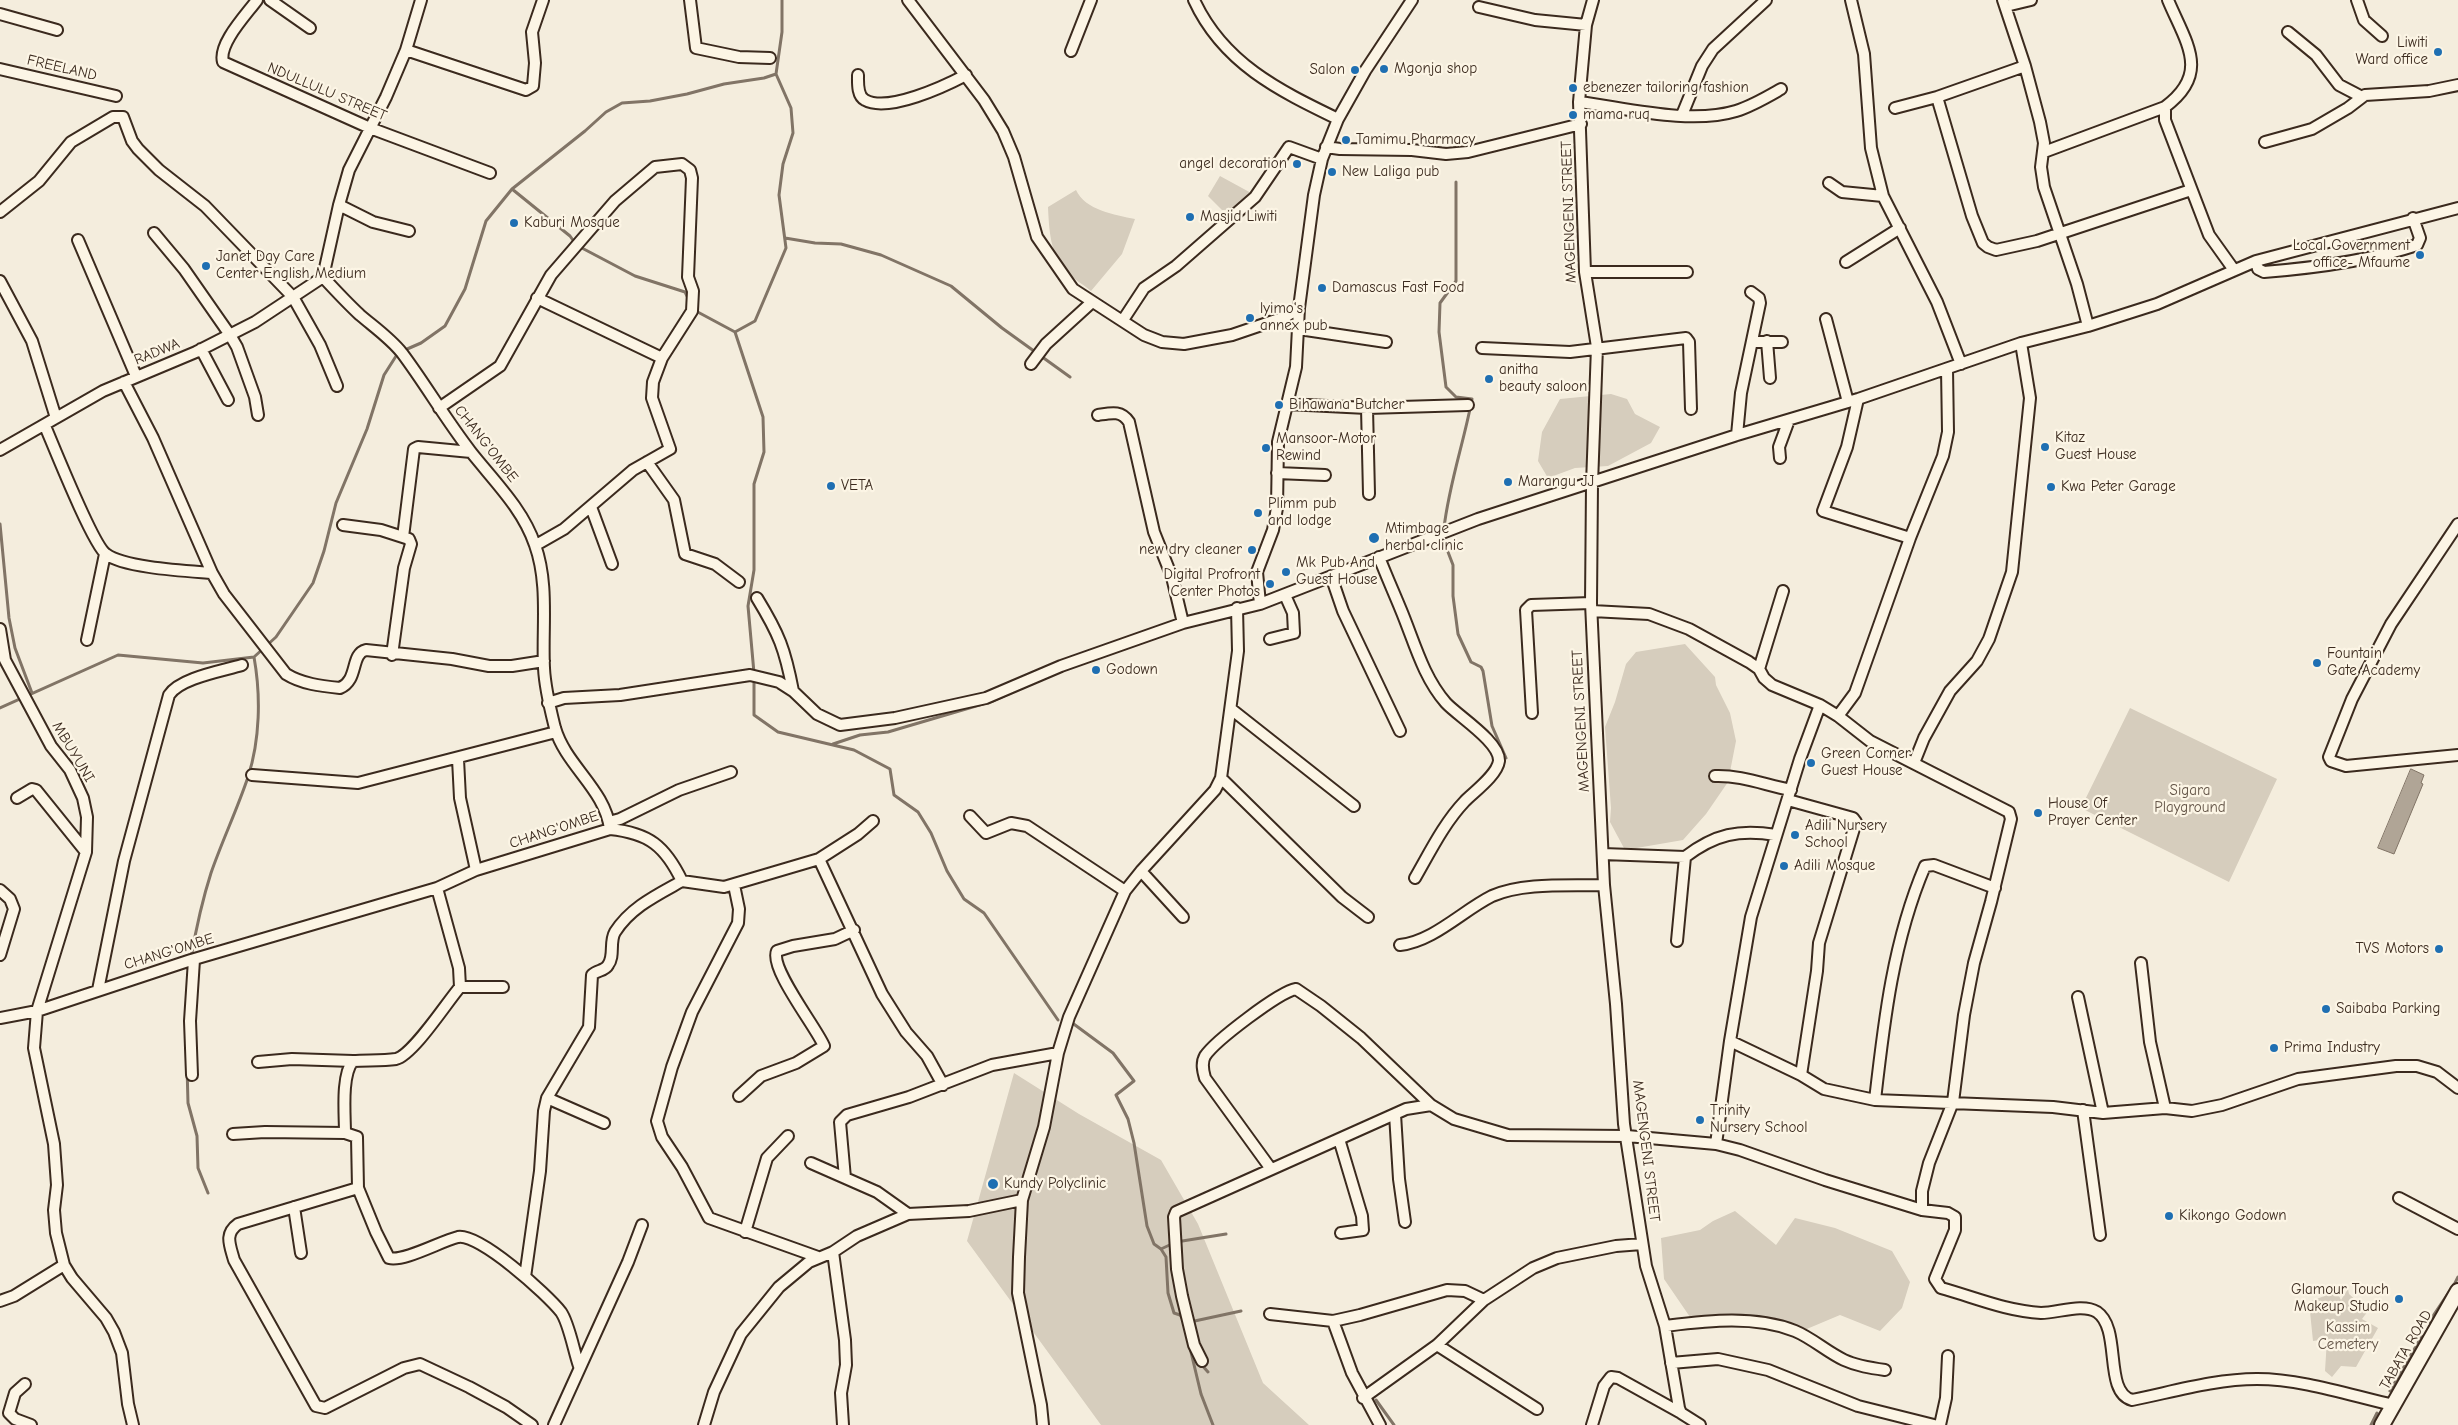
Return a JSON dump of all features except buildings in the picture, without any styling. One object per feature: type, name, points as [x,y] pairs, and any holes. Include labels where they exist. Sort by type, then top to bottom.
[{"type":"main road","name":"TABATA ROAD","points":[[2382,1425],[2458,1291]]},
{"type":"street","name":"NDULLULU STREET","points":[[257,0],[229,38],[223,50],[223,62],[370,128],[490,173]]},
{"type":"street","points":[[270,0],[310,28]]},
{"type":"street","points":[[323,277],[339,205],[350,170],[406,50],[421,0]]},
{"type":"street","points":[[406,50],[526,90],[532,86],[535,62],[532,32],[543,0]]},
{"type":"street","points":[[690,0],[694,45],[698,50],[754,59],[770,58]]},
{"type":"street","points":[[908,0],[956,65],[966,75],[1003,131],[1014,157],[1037,237],[1073,289],[1091,303],[1123,320],[1144,335],[1162,342],[1184,344],[1232,335],[1285,317],[1299,308]]},
{"type":"street","points":[[1071,51],[1091,0]]},
{"type":"street","points":[[1194,0],[1206,25],[1220,44],[1233,56],[1258,76],[1288,95],[1338,119]]},
{"type":"street","points":[[1260,604],[1257,572],[1273,530],[1277,508],[1278,442],[1296,367],[1299,308],[1314,195],[1322,159],[1338,119],[1365,71],[1410,0]]},
{"type":"street","name":"MAGENGENI STREET","points":[[1593,0],[1586,25],[1579,102],[1585,272],[1597,347],[1592,484],[1591,607],[1595,726],[1604,885],[1627,1136],[1642,1244],[1646,1266],[1665,1326],[1681,1413]]},
{"type":"street","points":[[1682,115],[1702,66],[1713,49],[1766,0]]},
{"type":"street","points":[[1851,0],[1864,54],[1871,148],[1883,196],[1937,302],[1961,364]]},
{"type":"street","points":[[2031,0],[2004,3],[2026,66],[2041,129],[2044,152],[2041,167],[2044,187],[2077,284],[2088,326]]},
{"type":"street","points":[[2044,152],[2165,107],[2184,92],[2192,70],[2188,49],[2168,0]]},
{"type":"street","points":[[2356,0],[2364,20],[2382,36]]},
{"type":"street","points":[[1479,7],[1534,20],[1586,25]]},
{"type":"street","points":[[0,14],[57,30]]},
{"type":"street","points":[[2288,32],[2316,55],[2339,84],[2362,97]]},
{"type":"street","points":[[1895,108],[1937,97],[2026,66]]},
{"type":"street","name":"FREELAND","points":[[0,69],[116,96]]},
{"type":"street","points":[[858,75],[859,91],[862,97],[866,100],[878,102],[900,101],[919,97],[966,75]]},
{"type":"street","points":[[2265,142],[2312,129],[2371,93],[2429,91],[2458,85]]},
{"type":"street","points":[[1579,102],[1682,115],[1711,116],[1736,111],[1781,89]]},
{"type":"street","points":[[1937,97],[1957,171],[1982,243],[1996,250],[2060,234],[2191,190]]},
{"type":"street","points":[[2165,107],[2169,132],[2209,235],[2234,270]]},
{"type":"street","points":[[0,212],[39,181],[71,142],[114,117],[122,117],[138,150],[159,170],[205,206],[293,296],[330,365],[337,386]]},
{"type":"street","points":[[1326,147],[1461,152],[1504,144],[1581,124]]},
{"type":"street","points":[[1123,320],[1144,288],[1176,266],[1255,197],[1289,147],[1322,159]]},
{"type":"street","points":[[439,408],[500,366],[537,298],[560,262],[629,187],[655,167],[682,164],[690,170],[692,178],[688,277],[693,291],[692,311],[662,358],[653,382],[652,398],[670,449],[633,470],[564,529],[536,545]]},
{"type":"street","points":[[1828,183],[1842,192],[1883,196]]},
{"type":"street","points":[[339,205],[373,222],[409,231]]},
{"type":"street","points":[[548,703],[564,698],[620,695],[750,676],[774,680],[793,691],[817,714],[840,726],[895,718],[986,698],[1061,666],[1183,623],[1237,608],[1260,604],[1478,519],[1592,484],[1737,435],[1853,401],[2021,343],[2088,326],[2157,304],[2256,260],[2413,218],[2458,208]]},
{"type":"street","points":[[2256,260],[2258,269],[2264,272],[2336,263],[2402,250],[2417,245],[2420,238],[2413,218]]},
{"type":"street","points":[[1846,262],[1900,228]]},
{"type":"street","points":[[154,234],[184,270],[237,347],[255,397],[258,415]]},
{"type":"street","points":[[78,240],[136,376]]},
{"type":"street","points":[[1585,272],[1687,272]]},
{"type":"street","name":"RADWA","points":[[0,450],[45,426],[86,400],[136,376],[201,349],[256,322],[323,277]]},
{"type":"street","name":"CHANG'OMBE","points":[[0,1018],[37,1011],[194,960],[437,888],[476,870],[609,825],[606,809],[572,764],[556,732],[548,703],[544,661],[544,593],[536,545],[515,507],[439,408],[401,352],[383,333],[359,314],[323,277]]},
{"type":"street","points":[[0,282],[32,341],[56,418]]},
{"type":"street","points":[[1737,435],[1741,393],[1760,303],[1759,298],[1751,292]]},
{"type":"street","points":[[537,298],[662,358]]},
{"type":"street","points":[[1031,364],[1046,344],[1091,303]]},
{"type":"street","points":[[1826,318],[1853,401],[1847,447],[1823,511],[1910,538]]},
{"type":"street","points":[[1299,329],[1386,342]]},
{"type":"street","points":[[1482,348],[1570,352],[1597,347],[1686,338],[1689,342],[1691,409]]},
{"type":"street","points":[[1768,341],[1770,378]]},
{"type":"street","points":[[1752,342],[1782,342]]},
{"type":"street","points":[[1914,763],[1924,738],[1950,691],[1977,661],[1989,639],[2012,572],[2030,398],[2021,343]]},
{"type":"street","points":[[201,349],[228,400]]},
{"type":"street","points":[[1838,716],[1856,693],[1910,538],[1933,482],[1948,432],[1947,369]]},
{"type":"street","points":[[124,382],[153,438],[212,573],[237,611],[286,674],[305,683],[340,688],[350,680],[357,656],[360,652],[366,650],[392,655],[452,659],[489,666],[512,666],[544,661]]},
{"type":"street","points":[[1287,404],[1367,408],[1468,405]]},
{"type":"street","points":[[1367,408],[1369,494]]},
{"type":"street","points":[[1098,415],[1118,412],[1124,415],[1129,422],[1154,532],[1172,577],[1183,623]]},
{"type":"street","points":[[1780,458],[1779,447],[1789,420]]},
{"type":"street","points":[[45,426],[94,536],[105,554],[116,560],[212,573]]},
{"type":"street","points":[[403,537],[414,449],[418,447],[472,452]]},
{"type":"street","points":[[647,462],[674,500],[685,554],[715,564],[739,582]]},
{"type":"street","points":[[1278,473],[1324,475]]},
{"type":"street","points":[[591,507],[612,564]]},
{"type":"street","points":[[2458,524],[2391,624],[2352,699],[2328,757],[2331,761],[2346,766],[2458,755]]},
{"type":"street","points":[[343,525],[381,530],[403,537],[412,544],[404,568],[392,655]]},
{"type":"street","points":[[87,640],[105,554]]},
{"type":"street","points":[[1379,557],[1422,665],[1436,689],[1445,702],[1482,734],[1498,753],[1499,762],[1492,773],[1462,804],[1442,830],[1415,878]]},
{"type":"street","points":[[1331,576],[1346,618],[1400,730]]},
{"type":"street","points":[[1759,669],[1783,592]]},
{"type":"street","points":[[1270,639],[1294,633],[1295,627],[1292,613],[1285,594]]},
{"type":"street","points":[[757,598],[781,639],[786,652],[793,691]]},
{"type":"street","points":[[1532,713],[1526,610],[1531,605],[1591,607],[1661,618],[1729,650],[1759,669],[1764,678],[1772,685],[1820,705],[1838,716],[1870,741],[2009,812],[2011,819],[1995,888],[1974,963],[1964,1015],[1953,1102],[1929,1163],[1922,1192],[1922,1210]]},
{"type":"street","points":[[1043,1425],[1041,1405],[1018,1293],[1022,1200],[1044,1127],[1058,1053],[1069,1017],[1125,891],[1215,790],[1221,778],[1238,650],[1237,608]]},
{"type":"street","name":"MBUYUNI","points":[[0,629],[5,660],[11,674],[51,746],[70,770],[83,798],[87,817],[86,852],[37,1011],[34,1048],[54,1144],[58,1185],[54,1210],[56,1233],[64,1265]]},
{"type":"street","points":[[98,990],[124,861],[169,695],[173,689],[194,679],[242,665]]},
{"type":"street","points":[[1716,1144],[1730,1041],[1751,917],[1789,795],[1820,705]]},
{"type":"street","points":[[1231,709],[1354,806]]},
{"type":"street","points":[[252,775],[358,783],[458,759],[556,732]]},
{"type":"street","points":[[458,759],[460,798],[476,870]]},
{"type":"street","points":[[609,825],[679,790],[731,772]]},
{"type":"street","points":[[1715,776],[1739,777],[1853,818],[1856,822],[1819,942],[1817,971],[1801,1075]]},
{"type":"street","points":[[1221,778],[1342,897],[1368,917]]},
{"type":"street","points":[[17,798],[32,790],[36,790],[86,852]]},
{"type":"street","points":[[970,816],[986,833],[1012,823],[1027,826],[1125,891]]},
{"type":"street","points":[[524,1277],[540,1171],[544,1110],[547,1098],[589,1027],[592,975],[607,968],[610,964],[611,943],[616,931],[628,914],[644,902],[682,881],[724,887],[759,875],[819,859],[858,834],[873,821]]},
{"type":"street","points":[[609,825],[650,839],[672,861],[682,881]]},
{"type":"street","points":[[1603,854],[1684,857],[1699,846],[1728,834],[1753,831],[1776,835]]},
{"type":"street","points":[[1677,941],[1684,857]]},
{"type":"street","points":[[819,859],[854,930],[882,994],[906,1032],[927,1056],[943,1085]]},
{"type":"street","points":[[1875,1100],[1898,946],[1925,866],[1934,865],[1995,888]]},
{"type":"street","points":[[1141,871],[1183,917]]},
{"type":"street","points":[[734,885],[739,909],[738,923],[692,1012],[666,1084],[657,1121],[662,1137],[682,1167],[705,1213],[713,1220],[818,1257]]},
{"type":"street","points":[[1400,944],[1424,938],[1493,896],[1508,891],[1604,885]]},
{"type":"street","points":[[258,1062],[292,1059],[352,1061],[403,1056],[431,1025],[460,987],[459,968],[437,888]]},
{"type":"street","points":[[0,890],[10,899],[14,909],[0,955]]},
{"type":"street","points":[[739,1096],[761,1076],[796,1064],[824,1046],[790,992],[775,958],[777,951],[793,946],[835,939],[854,930]]},
{"type":"street","points":[[192,1075],[190,1021],[194,960]]},
{"type":"street","points":[[2141,962],[2150,1042],[2165,1108]]},
{"type":"street","points":[[460,987],[503,987]]},
{"type":"street","points":[[1271,1170],[1205,1078],[1202,1068],[1204,1057],[1254,1015],[1290,990],[1301,991],[1355,1034],[1431,1105],[1454,1119],[1508,1134],[1627,1136],[1716,1144],[1740,1150],[1922,1210],[1948,1213],[1955,1217],[1955,1230],[1935,1279],[1941,1288],[2013,1309],[2044,1313],[2082,1309],[2095,1311],[2103,1317],[2109,1331],[2121,1394],[2124,1398],[2132,1400],[2227,1382],[2256,1379],[2274,1380],[2323,1389],[2393,1405]]},
{"type":"street","points":[[2078,997],[2103,1113]]},
{"type":"street","points":[[1730,1041],[1801,1075],[1824,1089],[1875,1100],[1953,1102],[2083,1110],[2103,1113],[2165,1108],[2192,1111],[2222,1105],[2298,1079],[2396,1066],[2417,1066],[2436,1072],[2458,1088]]},
{"type":"street","points":[[845,1178],[840,1122],[842,1118],[853,1112],[887,1105],[992,1065],[1058,1053]]},
{"type":"street","points":[[345,1133],[346,1089],[348,1071],[352,1061]]},
{"type":"street","points":[[547,1098],[604,1123]]},
{"type":"street","points":[[1202,1361],[1194,1346],[1182,1296],[1176,1255],[1175,1214],[1406,1109],[1431,1105]]},
{"type":"street","points":[[2083,1110],[2100,1235]]},
{"type":"street","points":[[1395,1114],[1399,1179],[1405,1222]]},
{"type":"street","points":[[233,1134],[274,1132],[345,1133],[357,1137],[358,1188],[389,1258],[398,1259],[460,1237],[468,1237],[480,1242],[524,1277],[562,1313],[579,1366]]},
{"type":"street","points":[[745,1232],[767,1158],[788,1136]]},
{"type":"street","points":[[1339,1139],[1363,1228],[1361,1231],[1341,1234]]},
{"type":"street","points":[[811,1164],[877,1192],[908,1214]]},
{"type":"street","points":[[358,1188],[238,1224],[230,1233],[229,1241],[234,1260],[316,1406],[324,1408],[404,1368],[420,1364],[506,1407],[532,1425]]},
{"type":"street","points":[[2399,1198],[2458,1229]]},
{"type":"street","points":[[704,1425],[714,1392],[742,1334],[779,1287],[818,1257],[834,1252],[856,1236],[908,1214],[969,1211],[1022,1200]]},
{"type":"street","points":[[294,1207],[301,1253]]},
{"type":"street","points":[[554,1425],[579,1366],[628,1262],[642,1225]]},
{"type":"street","points":[[1363,1398],[1437,1345],[1484,1300],[1543,1263],[1616,1246],[1642,1244]]},
{"type":"street","points":[[834,1252],[845,1340],[846,1365],[841,1393],[843,1425]]},
{"type":"street","points":[[2,1298],[64,1265],[72,1278],[106,1318],[114,1332],[122,1352],[128,1404],[133,1425]]},
{"type":"street","points":[[1270,1314],[1333,1321],[1367,1314],[1447,1290],[1465,1291],[1484,1300]]},
{"type":"street","points":[[1665,1326],[1716,1320],[1778,1326],[1796,1331],[1845,1360],[1865,1367],[1885,1370]]},
{"type":"street","points":[[1333,1321],[1363,1398],[1380,1425]]},
{"type":"street","points":[[1437,1345],[1537,1409]]},
{"type":"street","points":[[1940,1425],[1946,1398],[1948,1356]]},
{"type":"street","points":[[1671,1363],[1718,1359],[1768,1370],[1858,1406],[1934,1425]]},
{"type":"street","points":[[1592,1425],[1604,1386],[1611,1377],[1618,1378],[1700,1425]]},
{"type":"street","points":[[25,1384],[15,1392],[10,1413],[15,1420],[31,1425]]},
{"type":"street","points":[[1882,1425],[1886,1414]]},
{"type":"green space","points":[[1220,176],[1253,194],[1243,209],[1222,210],[1208,196]]},
{"type":"green space","points":[[1076,190],[1080,197],[1093,207],[1135,219],[1122,254],[1091,291],[1072,277],[1061,265],[1054,249],[1050,232],[1048,207]]},
{"type":"green space","points":[[1611,394],[1627,399],[1635,414],[1660,427],[1651,443],[1608,466],[1575,468],[1548,478],[1538,461],[1542,432],[1560,399]]},
{"type":"green space","points":[[1685,644],[1715,677],[1716,685],[1730,713],[1736,741],[1728,782],[1706,814],[1683,840],[1625,850],[1610,822],[1611,808],[1605,727],[1615,702],[1626,664],[1636,652]]},
{"type":"green space","name":"Sigara Playground","points":[[2130,708],[2277,779],[2229,882],[2081,808]]},
{"type":"green space","points":[[1014,1073],[1079,1114],[1161,1160],[1198,1224],[1263,1383],[1309,1425],[1101,1425],[967,1241]]},
{"type":"green space","points":[[1735,1211],[1776,1245],[1795,1218],[1835,1228],[1892,1251],[1910,1282],[1902,1308],[1880,1331],[1840,1315],[1802,1331],[1690,1317],[1664,1279],[1661,1238],[1700,1230],[1713,1221]]},
{"type":"green space","name":"Kassim Cemetery","points":[[2348,1289],[2349,1294],[2368,1311],[2362,1319],[2378,1328],[2356,1367],[2341,1366],[2332,1377],[2325,1371],[2327,1339],[2313,1341],[2309,1302],[2332,1293],[2334,1296],[2338,1294],[2341,1300]]},
{"type":"shaded area","points":[[2411,769],[2424,775],[2421,783],[2423,784],[2394,854],[2378,848]]},
{"type":"waterway","points":[[0,708],[118,655],[203,663],[254,657],[276,637],[313,583],[324,551],[336,503],[367,429],[384,375],[398,353],[421,343],[445,326],[465,289],[486,221],[512,189],[606,112],[622,103],[650,101],[776,74],[782,32],[782,0]]},
{"type":"waterway","points":[[735,332],[755,321],[786,248],[779,195],[783,164],[793,133],[791,108],[776,74]]},
{"type":"waterway","points":[[1444,528],[1449,495],[1472,399],[1456,397],[1446,387],[1439,332],[1440,303],[1456,281],[1456,182]]},
{"type":"waterway","points":[[512,189],[570,236],[575,243]]},
{"type":"waterway","points":[[785,238],[815,243],[841,244],[881,255],[951,286],[1002,328],[1070,377]]},
{"type":"waterway","points":[[580,247],[635,276],[685,292],[689,300]]},
{"type":"waterway","points":[[694,310],[735,332],[763,417],[764,452],[754,484],[754,570],[748,606],[754,673]]},
{"type":"waterway","points":[[0,524],[9,618],[15,648],[32,693]]},
{"type":"waterway","points":[[1443,539],[1453,565],[1453,596],[1458,634],[1471,662],[1481,667],[1483,671],[1492,726],[1506,758]]},
{"type":"waterway","points":[[191,958],[211,873],[244,789],[252,763],[258,718],[258,687],[254,657]]},
{"type":"waterway","points":[[754,683],[754,715],[778,732],[854,750],[890,769],[894,795],[918,812],[931,833],[947,871],[964,899],[984,913],[1058,1020]]},
{"type":"waterway","points":[[833,744],[860,735],[888,732],[993,701],[1013,692]]},
{"type":"waterway","points":[[1071,1022],[1113,1053],[1134,1081],[1116,1095],[1128,1119],[1134,1143],[1147,1226],[1154,1244],[1161,1249],[1166,1257],[1168,1293],[1174,1313],[1180,1315],[1184,1321]]},
{"type":"waterway","points":[[186,1029],[188,1103],[197,1136],[198,1168],[208,1193]]},
{"type":"waterway","points":[[1161,1249],[1176,1242],[1226,1234]]},
{"type":"waterway","points":[[2454,1285],[2458,1277]]},
{"type":"waterway","points":[[2429,1322],[2449,1292]]},
{"type":"waterway","points":[[1190,1322],[1241,1311]]},
{"type":"waterway","points":[[1185,1327],[1201,1394],[1213,1425]]},
{"type":"waterway","points":[[2390,1391],[2422,1336]]},
{"type":"waterway","points":[[1200,1363],[1208,1372]]},
{"type":"waterway","points":[[1376,1400],[1394,1425]]},
{"type":"waterway","points":[[2371,1425],[2377,1413]]},
{"type":"place","name":"Liwiti Ward office","points":[[2438,52]]},
{"type":"place","name":"Mgonja shop","points":[[1384,69]]},
{"type":"place","name":"Salon","points":[[1355,70]]},
{"type":"place","name":"ebenezer tailoring fashion","points":[[1573,88]]},
{"type":"place","name":"mama ruq","points":[[1573,115]]},
{"type":"place","name":"Tamimu Pharmacy","points":[[1346,140]]},
{"type":"place","name":"angel decoration","points":[[1297,164]]},
{"type":"place","name":"New Laliga pub","points":[[1332,172]]},
{"type":"place","name":"Masjid Liwiti","points":[[1190,217]]},
{"type":"place","name":"Kaburi Mosque","points":[[514,223]]},
{"type":"place","name":"Local Government office- Mfaume","points":[[2420,255]]},
{"type":"place","name":"Janet Day Care Center English Medium","points":[[206,266]]},
{"type":"place","name":"Damascus Fast Food","points":[[1322,288]]},
{"type":"place","name":"lyimo's annex pub","points":[[1250,318]]},
{"type":"place","name":"anitha beauty saloon","points":[[1489,379]]},
{"type":"place","name":"Bihawana Butcher","points":[[1279,405]]},
{"type":"place","name":"Kitaz Guest House","points":[[2045,447]]},
{"type":"place","name":"Mansoor-Motor Rewind","points":[[1266,448]]},
{"type":"place","name":"Marangu JJ","points":[[1508,482]]},
{"type":"place","name":"VETA","points":[[831,486]]},
{"type":"place","name":"Kwa Peter Garage","points":[[2051,487]]},
{"type":"place","name":"Plimm pub and lodge","points":[[1258,513]]},
{"type":"place","name":"Mtimbage herbal clinic","points":[[1374,538]]},
{"type":"place","name":"new dry cleaner","points":[[1252,550]]},
{"type":"place","name":"Mk Pub And Guest House","points":[[1286,572]]},
{"type":"place","name":"Digital Profront Center Photos","points":[[1270,584]]},
{"type":"place","name":"Fountain Gate Academy","points":[[2317,663]]},
{"type":"place","name":"Godown","points":[[1096,670]]},
{"type":"place","name":"Green Corner Guest House","points":[[1811,763]]},
{"type":"place","name":"House Of Prayer Center","points":[[2038,813]]},
{"type":"place","name":"Adili Nursery School","points":[[1795,835]]},
{"type":"place","name":"Adili Mosque","points":[[1784,866]]},
{"type":"place","name":"TVS Motors","points":[[2439,949]]},
{"type":"place","name":"Saibaba Parking","points":[[2326,1009]]},
{"type":"place","name":"Prima Industry","points":[[2274,1048]]},
{"type":"place","name":"Trinity Nursery School","points":[[1700,1120]]},
{"type":"place","name":"Kundy Polyclinic","points":[[993,1184]]},
{"type":"place","name":"Kikongo Godown","points":[[2169,1216]]},
{"type":"place","name":"Glamour Touch Makeup Studio","points":[[2399,1299]]}]
